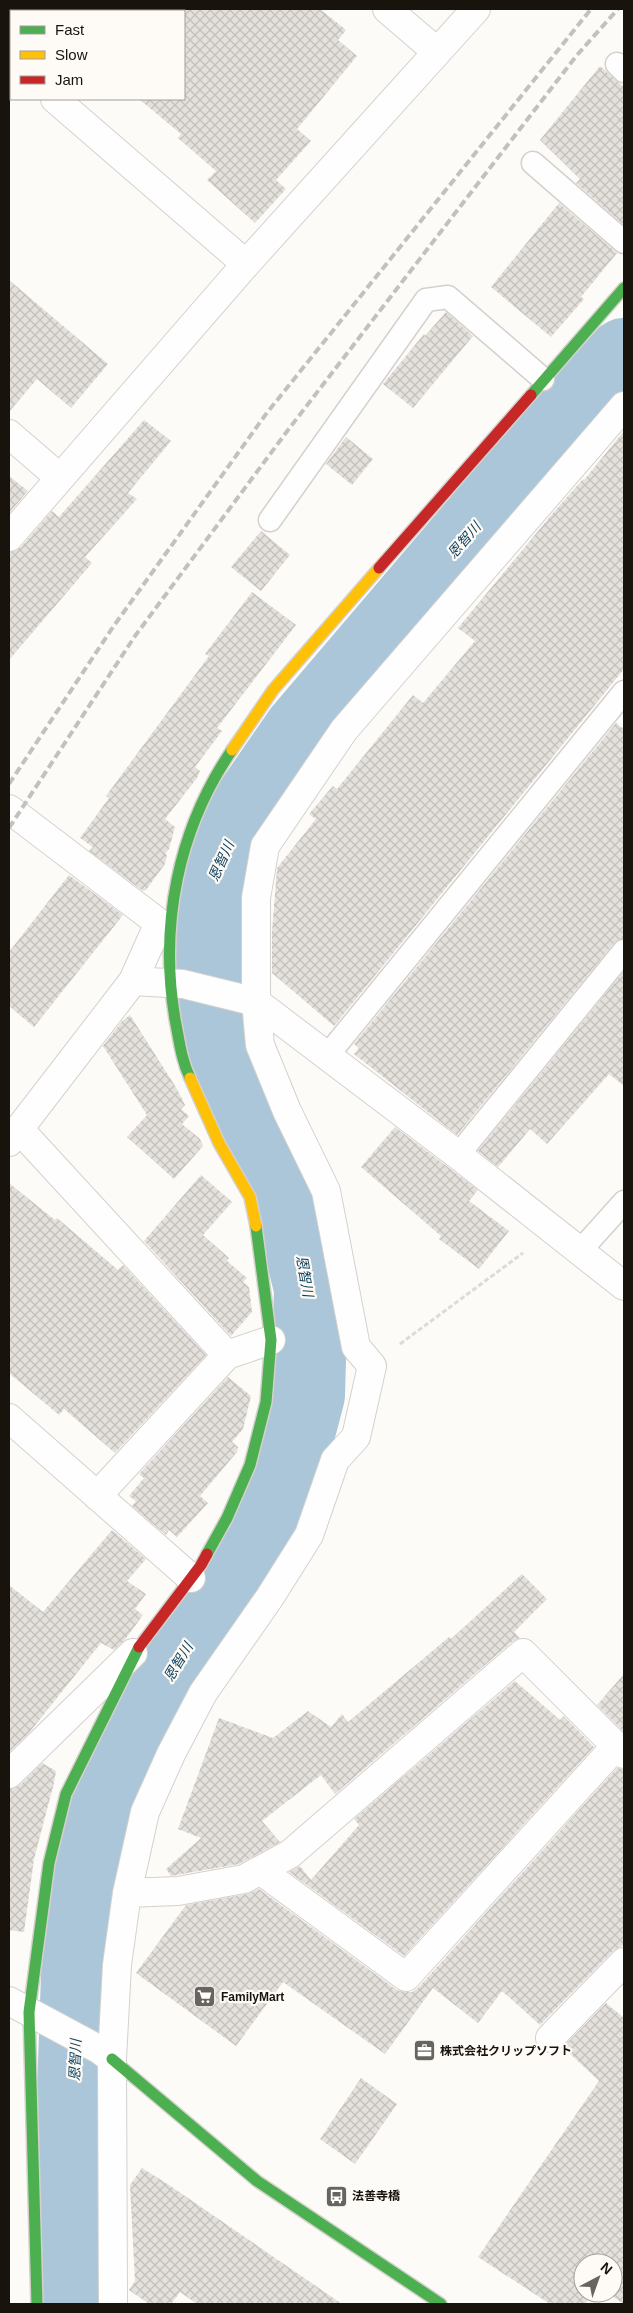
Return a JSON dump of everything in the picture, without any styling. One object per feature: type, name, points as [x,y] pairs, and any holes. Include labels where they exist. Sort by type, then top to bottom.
[{"type":"street","points":[[387,9],[436,51]]},
{"type":"street","points":[[9,537],[246,264],[436,51],[476,9]]},
{"type":"street","points":[[56,100],[246,264]]},
{"type":"street","points":[[9,1774],[135,1652],[201,1565],[227,1518],[250,1465],[266,1402],[271,1340],[260,1247],[250,1196],[219,1143],[183,1063],[176,983],[169,938],[174,892],[192,823],[219,769],[273,690],[624,288]]},
{"type":"street","points":[[113,2304],[106,2054],[116,1965],[127,1893],[146,1812],[171,1754],[203,1693],[270,1597],[309,1535],[336,1460],[356,1437],[372,1366],[356,1347],[326,1191],[287,1111],[260,1045],[256,1002],[256,898],[265,846],[344,730],[624,406]]},
{"type":"street","points":[[9,434],[60,478]]},
{"type":"street","points":[[9,809],[159,923]]},
{"type":"street","points":[[174,892],[133,981],[14,1136],[227,1356]]},
{"type":"street","points":[[133,981],[176,983],[256,1002],[458,1155],[624,1286]]},
{"type":"street","points":[[97,1496],[227,1356],[271,1340]]},
{"type":"street","points":[[9,1418],[191,1578]]},
{"type":"street","points":[[37,2304],[28,2010],[49,1863],[66,1794],[135,1652]]},
{"type":"street","points":[[127,1893],[178,1891],[244,1879],[260,1870],[290,1854],[523,1653],[620,1750],[406,1977],[260,1870]]},
{"type":"street","points":[[550,2038],[624,1962]]},
{"type":"street","points":[[28,2010],[106,2054],[256,2181],[441,2304]]},
{"type":"lane","points":[[533,162],[624,242]]},
{"type":"lane","points":[[270,520],[426,300],[448,297],[543,379]]},
{"type":"lane","points":[[327,1056],[624,692]]},
{"type":"lane","points":[[458,1155],[624,951]]},
{"type":"lane","points":[[580,1251],[624,1202]]},
{"type":"path","points":[[372,1366],[554,1230]]},
{"type":"building","points":[[320,9],[346,30],[338,40],[357,56],[297,129],[311,141],[276,180],[286,189],[255,223],[207,180],[216,171],[178,138],[181,134],[140,100],[185,100],[184,10]]},
{"type":"building","points":[[600,66],[624,87],[624,225],[576,183],[580,179],[540,140]]},
{"type":"building","points":[[559,203],[617,253],[581,297],[584,299],[551,337],[491,287]]},
{"type":"building","points":[[9,280],[108,364],[71,408],[37,379],[9,412]]},
{"type":"building","points":[[446,312],[473,336],[413,408],[383,384],[424,334],[425,336]]},
{"type":"building","points":[[144,420],[171,441],[128,493],[137,499],[85,557],[92,563],[9,660],[9,552],[21,547],[52,511],[59,517]]},
{"type":"building","points":[[624,431],[624,669],[334,1026],[272,973],[272,932],[277,868],[316,819],[309,814],[333,786],[337,789],[413,695],[423,703],[475,641],[458,628]]},
{"type":"building","points":[[346,437],[373,459],[352,485],[326,464]]},
{"type":"building","points":[[9,476],[28,491],[9,513]]},
{"type":"building","points":[[261,531],[290,555],[261,591],[231,567]]},
{"type":"building","points":[[252,592],[296,625],[217,728],[222,731],[195,767],[200,771],[197,778],[165,819],[175,827],[169,849],[165,854],[167,855],[165,864],[146,890],[143,891],[89,851],[93,847],[80,838],[109,798],[106,796],[209,656],[205,654]]},
{"type":"building","points":[[616,723],[624,729],[624,938],[614,943],[457,1135],[354,1054],[359,1048],[354,1044]]},
{"type":"building","points":[[69,875],[123,915],[34,1027],[9,1006],[9,952]]},
{"type":"building","points":[[624,971],[624,1086],[609,1074],[547,1144],[530,1129],[498,1167],[478,1151]]},
{"type":"building","points":[[130,1015],[177,1089],[185,1105],[181,1109],[189,1116],[182,1124],[200,1139],[203,1146],[174,1179],[127,1137],[147,1115],[103,1046],[122,1021]]},
{"type":"building","points":[[395,1127],[478,1190],[469,1201],[509,1231],[479,1269],[439,1239],[441,1236],[361,1167]]},
{"type":"building","points":[[201,1175],[232,1202],[203,1235],[229,1258],[227,1261],[247,1278],[243,1282],[249,1287],[252,1312],[231,1336],[144,1241]]},
{"type":"building","points":[[9,1183],[55,1220],[57,1218],[118,1270],[123,1265],[206,1355],[115,1453],[64,1409],[59,1415],[9,1373]]},
{"type":"building","points":[[228,1377],[251,1396],[243,1429],[232,1442],[238,1447],[237,1452],[200,1496],[208,1503],[177,1537],[169,1530],[166,1535],[132,1506],[136,1501],[129,1496],[144,1478],[139,1474]]},
{"type":"building","points":[[112,1530],[146,1559],[127,1581],[146,1594],[135,1609],[143,1615],[124,1641],[114,1650],[101,1643],[28,1734],[9,1752],[9,1585],[43,1612]]},
{"type":"building","points":[[522,1574],[547,1599],[514,1632],[520,1638],[513,1641],[335,1794],[321,1775],[262,1821],[280,1842],[239,1864],[171,1876],[166,1869],[201,1838],[178,1829],[219,1718],[273,1738],[308,1711],[331,1727],[342,1714],[348,1722],[449,1637],[451,1639]]},
{"type":"building","points":[[624,1674],[624,1732],[597,1705]]},
{"type":"building","points":[[515,1681],[560,1720],[564,1716],[594,1747],[404,1956],[289,1872],[300,1866],[311,1880],[359,1825],[354,1819]]},
{"type":"building","points":[[42,1763],[56,1771],[54,1783],[34,1859],[24,1932],[9,1930],[9,1789],[20,1785]]},
{"type":"building","points":[[617,1768],[624,1769],[624,1945],[613,1951],[540,2025],[502,1991],[478,2023],[433,1988],[385,2054],[283,1982],[236,2046],[136,1973],[186,1905],[247,1894],[259,1889],[397,1990],[412,1992],[418,1988]]},
{"type":"building","points":[[606,2003],[624,2018],[624,2304],[622,2303],[623,2253],[573,2253],[573,2303],[585,2304],[550,2304],[478,2257],[599,2081],[563,2047]]},
{"type":"building","points":[[361,2078],[397,2104],[355,2164],[320,2139]]},
{"type":"building","points":[[142,2168],[342,2304],[197,2304],[180,2292],[171,2304],[149,2304],[129,2290],[135,2281],[130,2185]]},
{"type":"waterway","name":"恩智川","points":[[72,2304],[74,2092],[81,1887],[116,1765],[284,1486],[308,1395],[311,1288],[283,1177],[230,1078],[209,968],[209,889],[242,815],[300,731],[540,449],[624,355]]},
{"type":"railway","points":[[9,784],[113,627],[266,414],[591,9]]},
{"type":"railway","points":[[9,828],[135,636],[288,430],[577,55],[618,9]]},
{"type":"traffic: fast","points":[[531,395],[624,288]]},
{"type":"traffic: fast","points":[[190,1078],[184,1064],[175,1019],[171,984],[170,948],[172,913],[177,879],[186,845],[198,812],[213,780],[232,750]]},
{"type":"traffic: fast","points":[[207,1554],[227,1518],[250,1465],[266,1402],[271,1340],[256,1226]]},
{"type":"traffic: fast","points":[[37,2304],[29,2012],[49,1863],[66,1794],[139,1647]]},
{"type":"traffic: fast","points":[[112,2059],[257,2181],[441,2304]]},
{"type":"traffic: slow","points":[[232,750],[273,690],[379,568]]},
{"type":"traffic: slow","points":[[190,1078],[219,1143],[250,1197],[256,1226]]},
{"type":"traffic: jam","points":[[379,568],[531,395]]},
{"type":"traffic: jam","points":[[139,1647],[201,1565],[207,1554]]},
{"type":"place","name":"FamilyMart","points":[[205,1997]]},
{"type":"place","name":"株式会社クリップソフト","points":[[424,2051]]},
{"type":"place","name":"法善寺橋","points":[[336,2196]]}]
